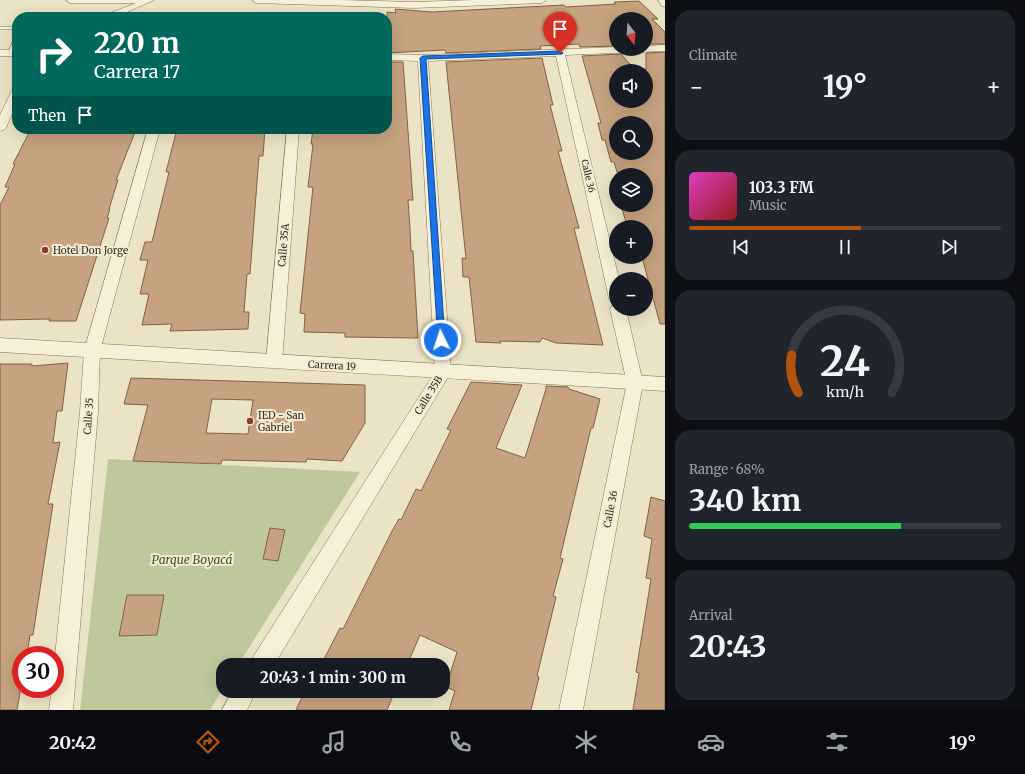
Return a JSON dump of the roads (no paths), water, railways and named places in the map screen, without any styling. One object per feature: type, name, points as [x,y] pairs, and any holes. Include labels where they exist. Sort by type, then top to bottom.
[{"type":"street","points":[[70,0],[136,0]]},
{"type":"street","points":[[120,12],[150,0]]},
{"type":"street","points":[[256,0],[414,5],[542,0]]},
{"type":"street","points":[[662,0],[665,4]]},
{"type":"street","points":[[653,49],[665,48]]},
{"type":"street","points":[[392,57],[423,58],[609,51]]},
{"type":"street","name":"Calle 36","points":[[560,53],[610,272]]},
{"type":"street","name":"Calle 35B","points":[[265,658],[443,372],[423,58]]},
{"type":"street","points":[[0,128],[12,101]]},
{"type":"street","name":"Calle 35","points":[[62,710],[89,412],[92,351],[153,134]]},
{"type":"street","name":"Calle 35A","points":[[274,362],[293,134]]},
{"type":"street","name":"Calle 36","points":[[571,710],[635,383],[620,316]]},
{"type":"street","name":"Carrera 19","points":[[0,345],[665,384]]},
{"type":"street","points":[[234,710],[241,698]]},
{"type":"lane","points":[[0,28],[12,28]]},
{"type":"place","name":"Hotel Don Jorge","points":[[45,250]]},
{"type":"place","name":"IED - San Gabriel","points":[[250,421]]},
{"type":"park label","name":"Parque Boyacá","points":[[192,560]]}]
